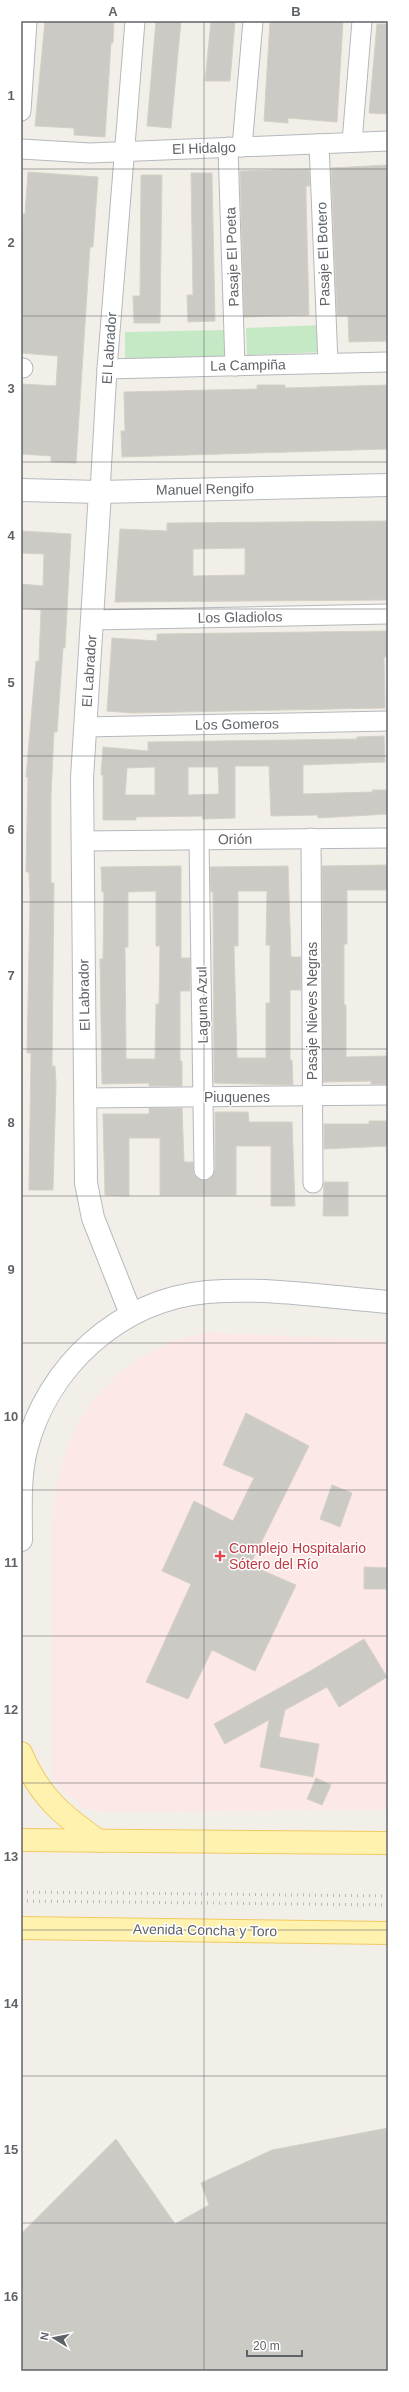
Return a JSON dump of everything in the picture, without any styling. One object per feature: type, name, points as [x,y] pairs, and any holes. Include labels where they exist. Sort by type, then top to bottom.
[{"type":"main road","points":[[21,1753],[36,1783],[46,1798],[72,1822],[99,1841]]},
{"type":"main road","points":[[21,1840],[388,1843]]},
{"type":"main road","name":"Avenida Concha y Toro","points":[[21,1928],[388,1933]]},
{"type":"street","points":[[21,111],[27,21]]},
{"type":"street","name":"El Labrador","points":[[131,1314],[88,1202],[82,778],[107,369],[135,21]]},
{"type":"street","name":"Pasaje El Poeta","points":[[235,366],[235,147],[253,21]]},
{"type":"street","points":[[352,142],[362,21]]},
{"type":"street","name":"El Hidalgo","points":[[21,149],[72,153],[388,141]]},
{"type":"street","name":"Pasaje El Botero","points":[[319,144],[328,363]]},
{"type":"street","name":"La Campiña","points":[[107,369],[388,362]]},
{"type":"street","name":"Manuel Rengifo","points":[[21,490],[100,492],[388,485]]},
{"type":"street","name":"Los Gladiolos","points":[[92,620],[388,614]]},
{"type":"street","name":"Los Gomeros","points":[[85,727],[388,721]]},
{"type":"street","name":"Pasaje Nieves Negras","points":[[311,838],[313,1183]]},
{"type":"street","name":"Orión","points":[[83,841],[388,838]]},
{"type":"street","name":"Laguna Azul","points":[[200,840],[204,1170]]},
{"type":"street","name":"Piuquenes","points":[[86,1098],[388,1095]]},
{"type":"street","points":[[21,1540],[23,1472],[26,1451],[40,1411],[63,1372],[78,1354],[112,1326],[131,1314],[182,1296],[229,1291],[388,1302]]},
{"type":"shaded area","name":"Complejo Hospitalario Sótero del Río","points":[[208,1332],[388,1341],[388,1810],[103,1812],[84,1808],[61,1789],[52,1777],[52,1528],[57,1483],[64,1456],[74,1430],[92,1401],[115,1377],[145,1355],[170,1342]]},
{"type":"green space","points":[[322,325],[323,352],[247,355],[246,328]]},
{"type":"green space","points":[[228,330],[228,356],[125,359],[125,332]]},
{"type":"building","points":[[45,21],[114,21],[113,43],[111,43],[105,137],[74,135],[74,128],[35,126]]},
{"type":"building","points":[[156,21],[181,21],[171,128],[147,126]]},
{"type":"building","points":[[211,21],[235,21],[230,81],[205,81]]},
{"type":"building","points":[[270,21],[343,21],[337,122],[288,118],[288,123],[264,121]]},
{"type":"building","points":[[377,24],[388,24],[388,114],[369,113]]},
{"type":"building","points":[[388,165],[388,341],[349,342],[348,316],[337,316],[331,168]]},
{"type":"building","points":[[309,169],[310,186],[306,186],[306,196],[309,315],[244,317],[240,171]]},
{"type":"building","points":[[28,172],[98,177],[93,247],[90,247],[76,463],[51,462],[51,456],[21,454],[21,384],[56,386],[58,356],[21,353],[21,238],[23,214],[25,214]]},
{"type":"building","points":[[191,173],[212,173],[215,321],[188,322],[187,295],[193,295]]},
{"type":"building","points":[[141,175],[162,175],[160,323],[134,323],[133,296],[140,296]]},
{"type":"building","points":[[257,385],[285,385],[285,388],[388,385],[388,449],[122,457],[121,431],[125,431],[124,392],[257,389]]},
{"type":"building","points":[[388,521],[388,600],[115,602],[120,529],[167,531],[167,523]],"holes":[[[245,548],[245,575],[193,576],[193,549]]]},
{"type":"building","points":[[21,531],[71,534],[65,648],[63,648],[57,732],[54,732],[51,795],[51,883],[54,883],[52,1066],[55,1066],[56,1083],[53,1190],[29,1190],[31,1053],[27,1053],[30,900],[29,872],[26,872],[28,777],[26,777],[36,661],[39,661],[41,610],[21,608],[21,584],[43,586],[44,554],[21,553]]},
{"type":"building","points":[[387,631],[387,657],[384,657],[385,708],[132,713],[107,711],[112,638],[157,641],[157,634]]},
{"type":"building","points":[[384,736],[385,762],[303,765],[303,794],[373,792],[372,790],[388,790],[388,814],[318,818],[318,815],[271,816],[269,766],[235,766],[235,818],[203,819],[202,816],[136,817],[136,820],[103,820],[103,775],[101,775],[103,747],[148,751],[148,742],[357,739],[357,737]],"holes":[[[155,767],[155,795],[125,795],[127,768]],[[188,767],[218,767],[219,794],[188,795]]]},
{"type":"building","points":[[388,865],[388,890],[347,890],[347,944],[344,944],[344,1005],[346,1005],[346,1057],[388,1056],[388,1084],[371,1084],[371,1081],[323,1082],[322,866]]},
{"type":"building","points":[[181,866],[181,958],[190,958],[190,991],[180,991],[180,1061],[182,1061],[182,1086],[149,1086],[149,1083],[102,1084],[100,959],[103,959],[104,892],[102,892],[101,867]],"holes":[[[156,891],[156,946],[160,946],[159,1004],[156,1004],[155,1059],[126,1059],[125,947],[128,947],[128,892]]]},
{"type":"building","points":[[288,866],[291,957],[301,957],[301,990],[290,990],[290,1060],[292,1060],[293,1085],[214,1083],[213,892],[211,892],[210,867]],"holes":[[[238,891],[267,891],[266,945],[270,945],[270,1003],[266,1003],[266,1058],[237,1058],[234,946],[238,946]]]},
{"type":"building","points":[[149,1108],[182,1108],[184,1162],[193,1162],[194,1175],[204,1181],[210,1179],[215,1170],[215,1112],[248,1112],[249,1122],[292,1122],[295,1206],[271,1206],[271,1146],[236,1146],[236,1195],[160,1195],[160,1138],[129,1138],[129,1196],[105,1195],[103,1114],[149,1114]]},
{"type":"building","points":[[369,1121],[388,1121],[388,1146],[324,1149],[324,1124],[369,1124]]},
{"type":"building","points":[[324,1182],[348,1182],[348,1216],[323,1216]]},
{"type":"building","points":[[246,1413],[309,1446],[250,1565],[296,1585],[255,1671],[212,1650],[188,1699],[146,1682],[191,1584],[162,1571],[194,1501],[233,1521],[254,1478],[223,1465]]},
{"type":"building","points":[[332,1485],[352,1493],[340,1527],[320,1519]]},
{"type":"building","points":[[364,1567],[388,1568],[388,1589],[364,1589]]},
{"type":"building","points":[[364,1639],[387,1677],[339,1707],[327,1687],[285,1710],[279,1737],[319,1744],[313,1777],[260,1767],[269,1720],[225,1744],[214,1724],[312,1670]]},
{"type":"building","points":[[316,1778],[331,1785],[322,1805],[307,1799]]},
{"type":"building","points":[[388,2128],[388,2371],[21,2371],[21,2234],[116,2139],[175,2224],[209,2205],[201,2183],[272,2150]]},
{"type":"railway","points":[[21,1892],[388,1896]]},
{"type":"railway","points":[[21,1901],[388,1905]]},
{"type":"place","name":"Complejo Hospitalario Sótero del Río","points":[[220,1556]]}]
